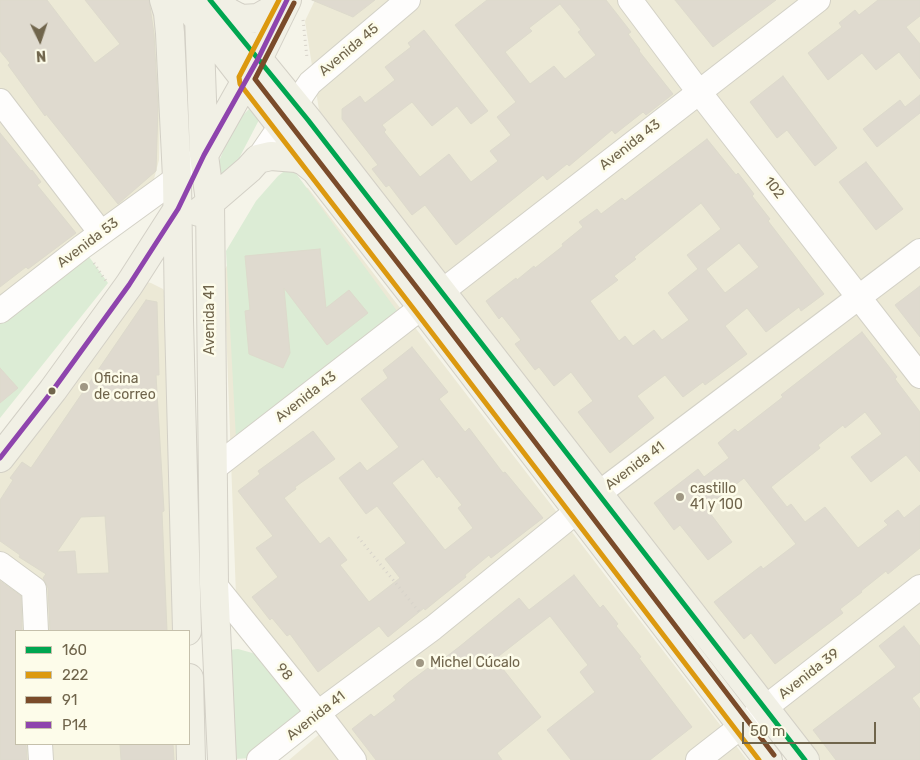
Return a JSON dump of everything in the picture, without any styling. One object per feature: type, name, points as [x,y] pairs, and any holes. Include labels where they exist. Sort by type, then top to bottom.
[{"type":"main road","points":[[164,0],[168,13],[170,33],[177,178],[178,320],[187,630]]},
{"type":"main road","points":[[201,4],[228,12],[241,19],[258,18],[287,1]]},
{"type":"main road","points":[[0,458],[178,219],[204,155],[287,1]]},
{"type":"main road","points":[[201,4],[432,299],[577,511],[768,760]]},
{"type":"main road","name":"Avenida 41","points":[[201,4],[204,155],[210,202],[214,584],[222,760]]},
{"type":"main road","points":[[287,114],[317,172]]},
{"type":"main road","points":[[178,219],[210,202],[253,164],[271,156],[296,158],[304,161],[317,172],[432,299],[598,494],[805,760]]},
{"type":"main road","points":[[210,270],[214,250],[233,200],[253,164]]},
{"type":"main road","points":[[129,285],[143,281],[151,282],[163,288],[173,303],[178,320]]},
{"type":"main road","points":[[190,719],[191,760]]},
{"type":"street","name":"Avenida 45","points":[[253,164],[310,83],[408,0]]},
{"type":"street","name":"102","points":[[630,0],[699,92],[920,376]]},
{"type":"street","name":"Avenida 43","points":[[213,469],[818,0]]},
{"type":"street","points":[[0,101],[101,233]]},
{"type":"street","name":"Avenida 53","points":[[0,311],[82,246],[177,178],[204,155]]},
{"type":"street","name":"Avenida 41","points":[[259,760],[318,713],[433,628],[598,494],[920,251]]},
{"type":"street","points":[[0,564],[34,589],[36,630]]},
{"type":"street","name":"98","points":[[214,584],[354,760]]},
{"type":"street","name":"Avenida 39","points":[[698,760],[920,587]]},
{"type":"street","points":[[40,745],[41,760]]},
{"type":"path","points":[[358,537],[433,628]]},
{"type":"shaded area","points":[[0,0],[154,0],[162,17],[159,160],[149,198],[0,311]]},
{"type":"shaded area","points":[[315,0],[920,0],[920,760],[817,760],[319,110],[305,21]]},
{"type":"shaded area","points":[[284,183],[308,188],[747,760],[289,760],[336,720],[236,596],[224,270]]},
{"type":"shaded area","points":[[143,281],[151,283],[163,289],[173,303],[179,320],[189,630],[15,630],[15,745],[190,745],[190,666],[193,760],[0,760],[0,456]]},
{"type":"green space","points":[[249,109],[260,118],[235,166],[226,178],[214,174],[234,124]]},
{"type":"green space","points":[[287,169],[295,172],[400,315],[236,439],[226,251],[256,201],[278,176]]},
{"type":"green space","points":[[82,247],[108,283],[0,418],[0,311]]},
{"type":"green space","points":[[238,649],[256,654],[307,715],[251,758],[234,759],[229,650]]},
{"type":"building","points":[[0,0],[47,0],[95,63],[120,44],[85,0],[149,0],[154,34],[158,107],[156,171],[118,204],[46,114],[45,116],[8,65],[10,63],[0,51]]},
{"type":"building","points":[[312,0],[375,0],[353,17]]},
{"type":"building","points":[[487,0],[606,0],[631,32],[628,34],[639,51],[673,94],[646,115],[643,112],[615,134],[612,130],[569,166],[567,164],[547,180],[543,175],[456,245],[425,205],[412,215],[389,185],[386,187],[372,169],[378,165],[342,119],[342,109],[360,96],[365,103],[395,80],[385,67],[411,47],[408,43],[424,30],[488,111],[471,124],[457,106],[432,126],[412,102],[382,125],[386,130],[384,132],[420,177],[449,154],[471,182],[498,161],[490,151],[511,135],[497,117],[516,102],[455,25]],"holes":[[[560,4],[581,30],[578,32],[596,55],[565,79],[554,66],[530,84],[505,52],[532,31],[529,28]]]},
{"type":"building","points":[[675,0],[776,0],[713,47]]},
{"type":"building","points":[[878,0],[920,0],[920,16],[906,27],[920,44],[920,79],[899,52],[876,70],[862,53],[828,80],[808,53],[842,27],[839,23],[855,10],[859,15]]},
{"type":"building","points":[[783,76],[837,148],[815,166],[787,130],[777,138],[750,102]]},
{"type":"building","points":[[920,95],[920,113],[877,147],[863,129],[900,100],[905,107]]},
{"type":"building","points":[[0,133],[32,170],[41,182],[37,185],[76,233],[28,269],[26,267],[0,287]]},
{"type":"building","points":[[707,139],[754,194],[752,196],[770,219],[768,221],[824,294],[801,311],[799,307],[766,332],[747,308],[725,326],[747,354],[705,385],[703,382],[683,397],[665,375],[637,396],[654,418],[610,453],[578,412],[593,401],[571,372],[554,386],[539,367],[535,370],[515,344],[521,340],[502,316],[499,319],[486,301],[516,278],[517,280],[534,266],[535,268],[563,246],[562,244],[583,227],[579,222],[597,209],[601,214],[622,198],[625,201]],"holes":[[[701,203],[721,229],[687,255],[698,269],[668,293],[689,320],[662,340],[654,330],[633,346],[625,336],[619,341],[590,301],[618,280],[614,276],[636,259],[634,257]],[[739,243],[759,267],[725,293],[706,269]]]},
{"type":"building","points":[[866,162],[903,209],[876,230],[839,182]]},
{"type":"building","points":[[320,249],[326,308],[349,290],[368,313],[327,345],[284,288],[290,353],[283,368],[249,354],[245,311],[250,310],[245,256]]},
{"type":"building","points":[[920,286],[920,337],[895,305]]},
{"type":"building","points":[[146,300],[157,302],[159,375],[156,375],[164,511],[162,512],[167,630],[50,630],[48,588],[43,578],[46,574],[19,557],[20,555],[0,541],[0,500],[13,480],[10,478],[22,462],[31,468]],"holes":[[[105,516],[109,573],[77,574],[75,551],[57,552],[81,517]]]},
{"type":"building","points":[[862,332],[897,377],[895,379],[920,412],[920,472],[906,455],[871,482],[851,457],[882,434],[865,412],[845,428],[843,425],[818,445],[820,448],[771,487],[787,507],[791,504],[805,522],[825,507],[858,548],[888,525],[884,521],[898,510],[904,518],[920,505],[920,548],[888,574],[886,571],[861,591],[840,609],[843,613],[775,664],[751,633],[744,639],[714,602],[761,566],[763,569],[796,544],[744,478],[706,508],[732,542],[708,560],[680,525],[674,530],[654,503],[698,469],[704,477],[729,458],[718,443],[735,429],[738,432],[783,397],[781,395]]},
{"type":"building","points":[[412,347],[448,392],[439,399],[465,432],[469,428],[503,473],[505,472],[543,518],[491,558],[489,555],[465,575],[466,577],[388,637],[379,626],[318,672],[290,634],[287,636],[272,618],[270,620],[252,597],[278,577],[256,548],[273,536],[238,491],[260,474],[258,471],[313,431],[335,459],[295,487],[296,489],[284,498],[320,544],[329,537],[347,560],[340,565],[369,602],[400,578],[385,559],[406,543],[377,506],[366,514],[339,478],[360,462],[367,471],[399,447],[361,399],[388,378],[383,370]],"holes":[[[423,459],[437,478],[439,476],[462,505],[458,508],[473,528],[445,550],[392,483]]]},
{"type":"building","points":[[0,368],[18,388],[0,403]]},
{"type":"building","points":[[574,575],[600,608],[603,605],[618,624],[616,626],[692,727],[650,760],[571,760],[547,730],[595,692],[580,672],[588,665],[550,616],[495,659],[541,717],[497,753],[502,760],[376,760],[352,729],[371,714],[374,717],[396,700],[393,696],[408,683],[428,668],[429,670],[519,598],[529,610]]},
{"type":"building","points":[[0,581],[21,596],[22,630],[15,630],[15,745],[26,745],[27,760],[0,760]]},
{"type":"building","points":[[904,626],[920,646],[920,692],[912,698],[920,709],[920,760],[836,760],[813,730],[896,667],[879,646]]},
{"type":"building","points":[[120,745],[173,745],[174,760],[121,760]]},
{"type":"transit line","name":"160","points":[[210,0],[308,120],[805,760]]},
{"type":"transit line","name":"222","points":[[279,0],[239,77],[240,84],[759,760]]},
{"type":"transit line","name":"P14","points":[[0,458],[53,390],[129,285],[178,209],[204,155],[258,59],[287,0]]},
{"type":"transit line","name":"91","points":[[294,3],[255,79],[774,755]]},
{"type":"place","name":"Oficina de correo","points":[[84,387]]},
{"type":"place","name":"castillo 41 y 100","points":[[680,497]]},
{"type":"place","name":"Michel Cúcalo","points":[[420,663]]}]
